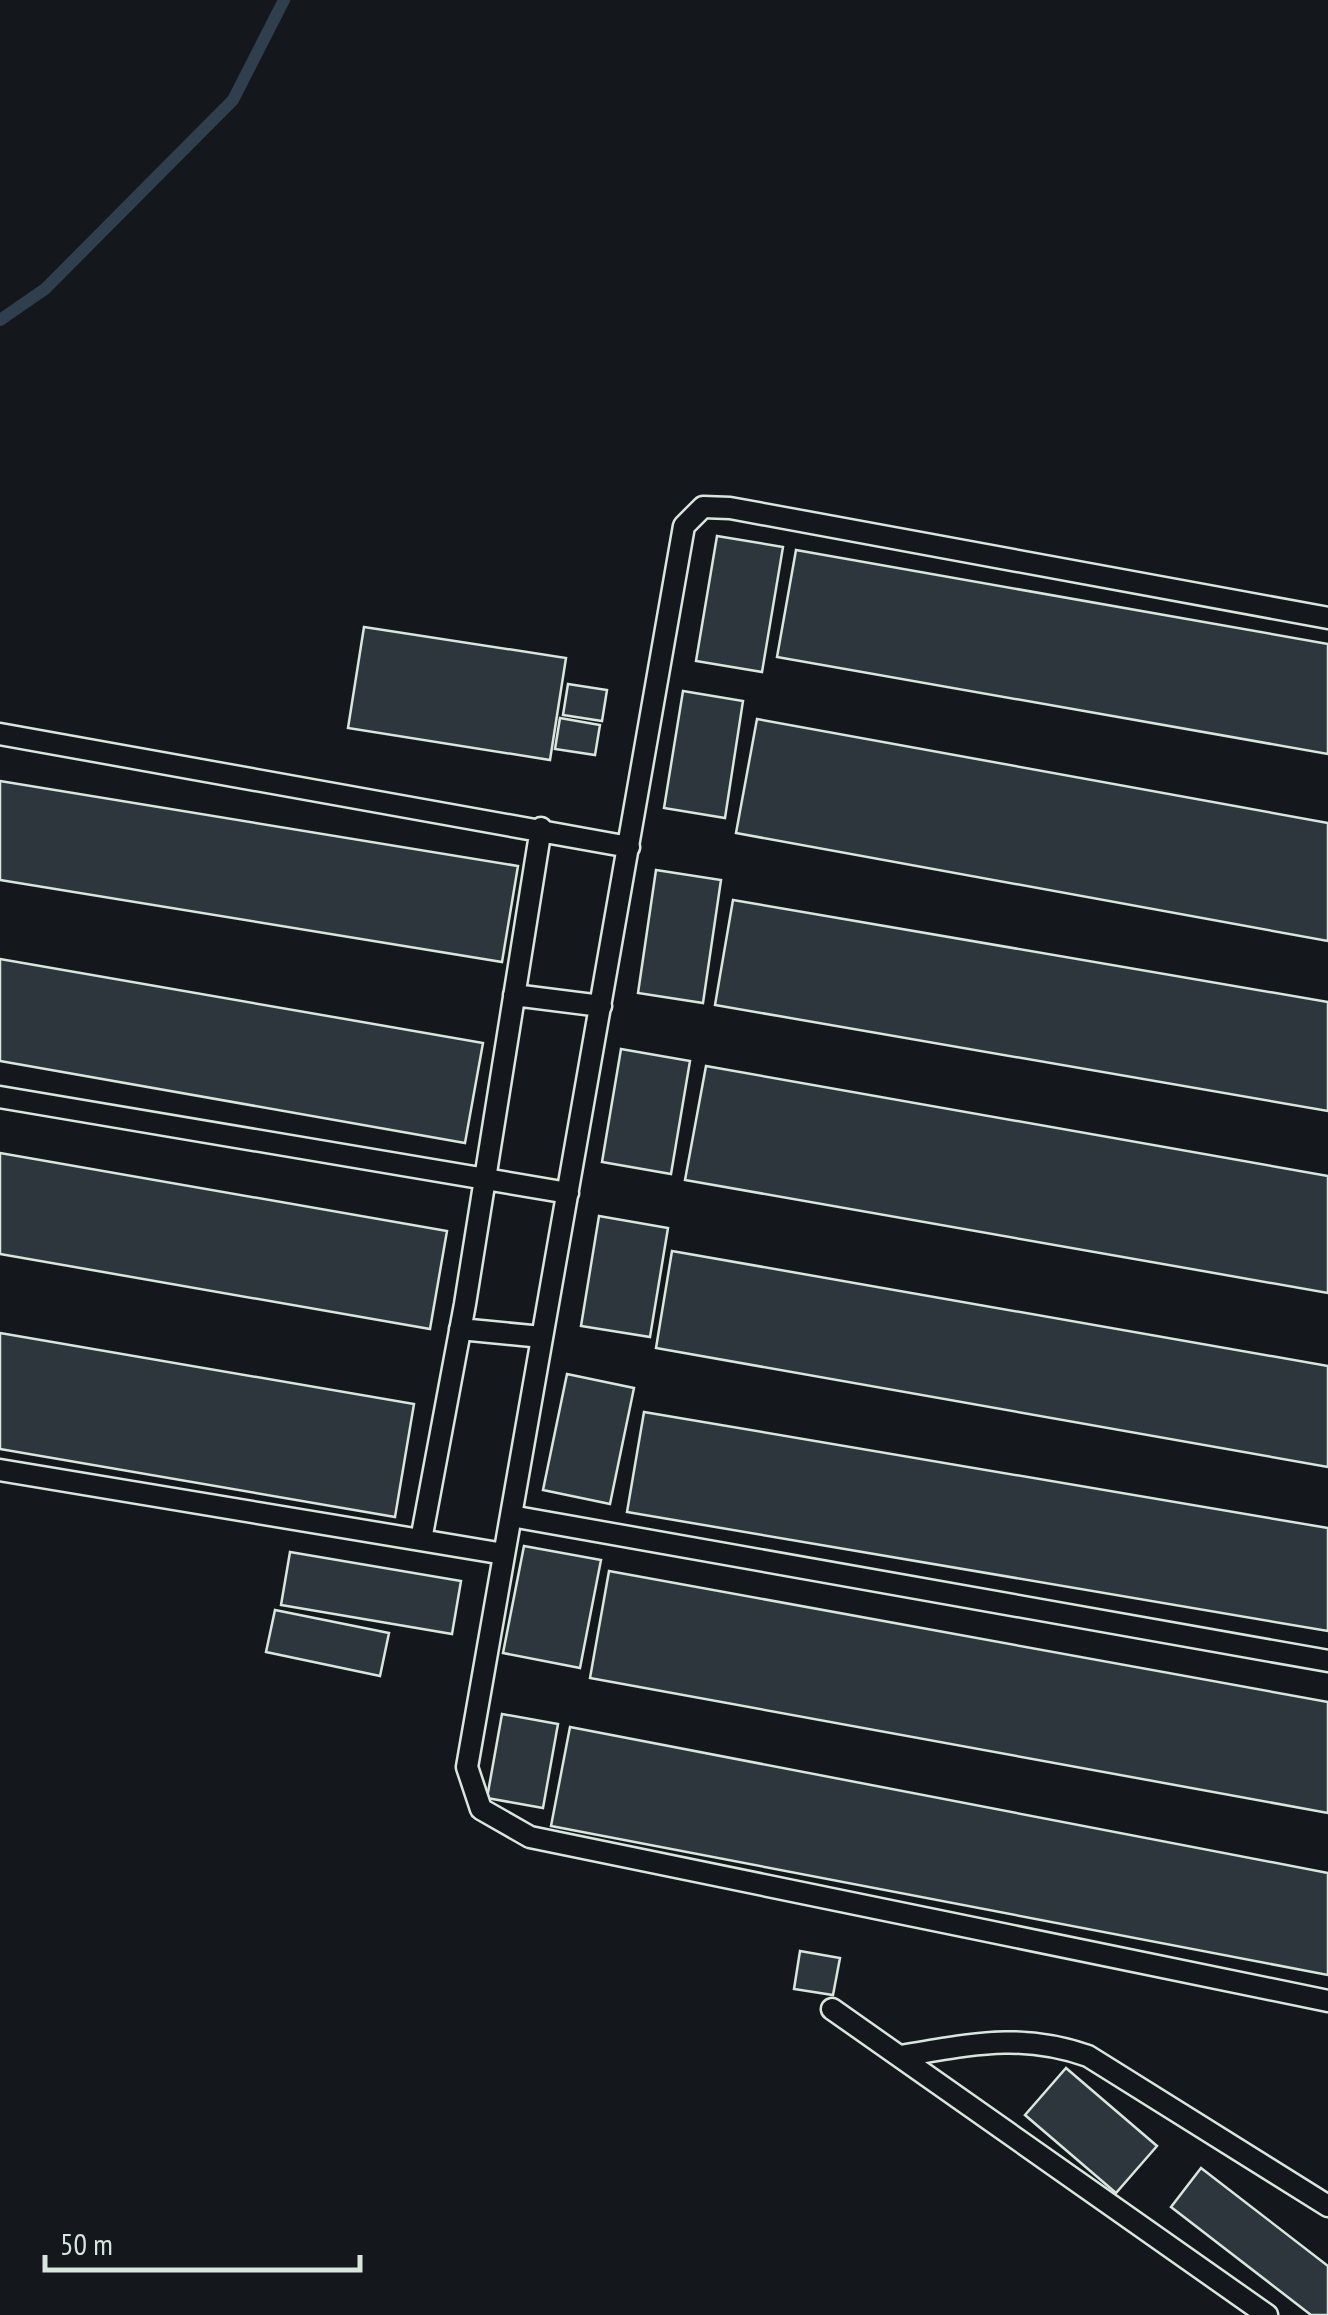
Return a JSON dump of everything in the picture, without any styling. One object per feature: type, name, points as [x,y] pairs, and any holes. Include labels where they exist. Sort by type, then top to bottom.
[{"type":"lane","points":[[1328,618],[730,508],[703,507],[684,526],[466,1768],[481,1809],[530,1838],[1328,2001]]},
{"type":"lane","points":[[0,734],[541,828],[629,847]]},
{"type":"lane","points":[[421,1540],[485,1181],[541,828]]},
{"type":"lane","points":[[514,995],[601,1006]]},
{"type":"lane","points":[[0,1098],[568,1193]]},
{"type":"lane","points":[[460,1329],[542,1337]]},
{"type":"lane","points":[[0,1470],[504,1554]]},
{"type":"lane","points":[[511,1516],[1328,1661]]},
{"type":"lane","points":[[832,2009],[1267,2315]]},
{"type":"lane","points":[[900,2056],[1010,2039],[1049,2042],[1088,2056],[1328,2206]]},
{"type":"building","points":[[717,536],[783,547],[762,672],[696,661]]},
{"type":"building","points":[[796,550],[1328,644],[1328,754],[777,657]]},
{"type":"building","points":[[364,627],[566,658],[550,760],[348,728]]},
{"type":"building","points":[[568,684],[607,690],[602,721],[563,715]]},
{"type":"building","points":[[683,691],[743,701],[725,818],[664,808]]},
{"type":"building","points":[[560,718],[600,725],[595,755],[555,749]]},
{"type":"building","points":[[757,719],[1328,823],[1328,941],[736,833]]},
{"type":"building","points":[[0,781],[518,866],[502,962],[0,880]]},
{"type":"building","points":[[656,870],[721,880],[703,1003],[638,993]]},
{"type":"building","points":[[733,900],[1328,1002],[1328,1111],[715,1005]]},
{"type":"building","points":[[0,959],[483,1043],[465,1143],[0,1061]]},
{"type":"building","points":[[621,1049],[690,1061],[671,1174],[602,1162]]},
{"type":"building","points":[[706,1066],[1328,1176],[1328,1293],[685,1180]]},
{"type":"building","points":[[0,1153],[447,1231],[430,1329],[0,1254]]},
{"type":"building","points":[[599,1216],[668,1228],[650,1337],[581,1326]]},
{"type":"building","points":[[672,1251],[1328,1366],[1328,1467],[656,1348]]},
{"type":"building","points":[[0,1333],[414,1404],[395,1517],[0,1449]]},
{"type":"building","points":[[567,1374],[634,1388],[610,1504],[543,1490]]},
{"type":"building","points":[[644,1412],[1328,1528],[1328,1631],[627,1512]]},
{"type":"building","points":[[524,1546],[601,1560],[580,1668],[503,1653]]},
{"type":"building","points":[[290,1552],[461,1581],[452,1634],[281,1605]]},
{"type":"building","points":[[609,1571],[1328,1702],[1328,1813],[590,1678]]},
{"type":"building","points":[[275,1610],[389,1633],[380,1676],[266,1652]]},
{"type":"building","points":[[502,1714],[558,1724],[543,1808],[487,1798]]},
{"type":"building","points":[[570,1727],[1328,1873],[1328,1975],[551,1826]]},
{"type":"building","points":[[800,1951],[840,1958],[833,1995],[794,1989]]},
{"type":"building","points":[[1066,2068],[1157,2146],[1116,2193],[1025,2115]]},
{"type":"building","points":[[1201,2168],[1328,2266],[1328,2315],[1311,2315],[1171,2207]]},
{"type":"waterway","points":[[0,320],[45,289],[233,100],[284,0]]}]
